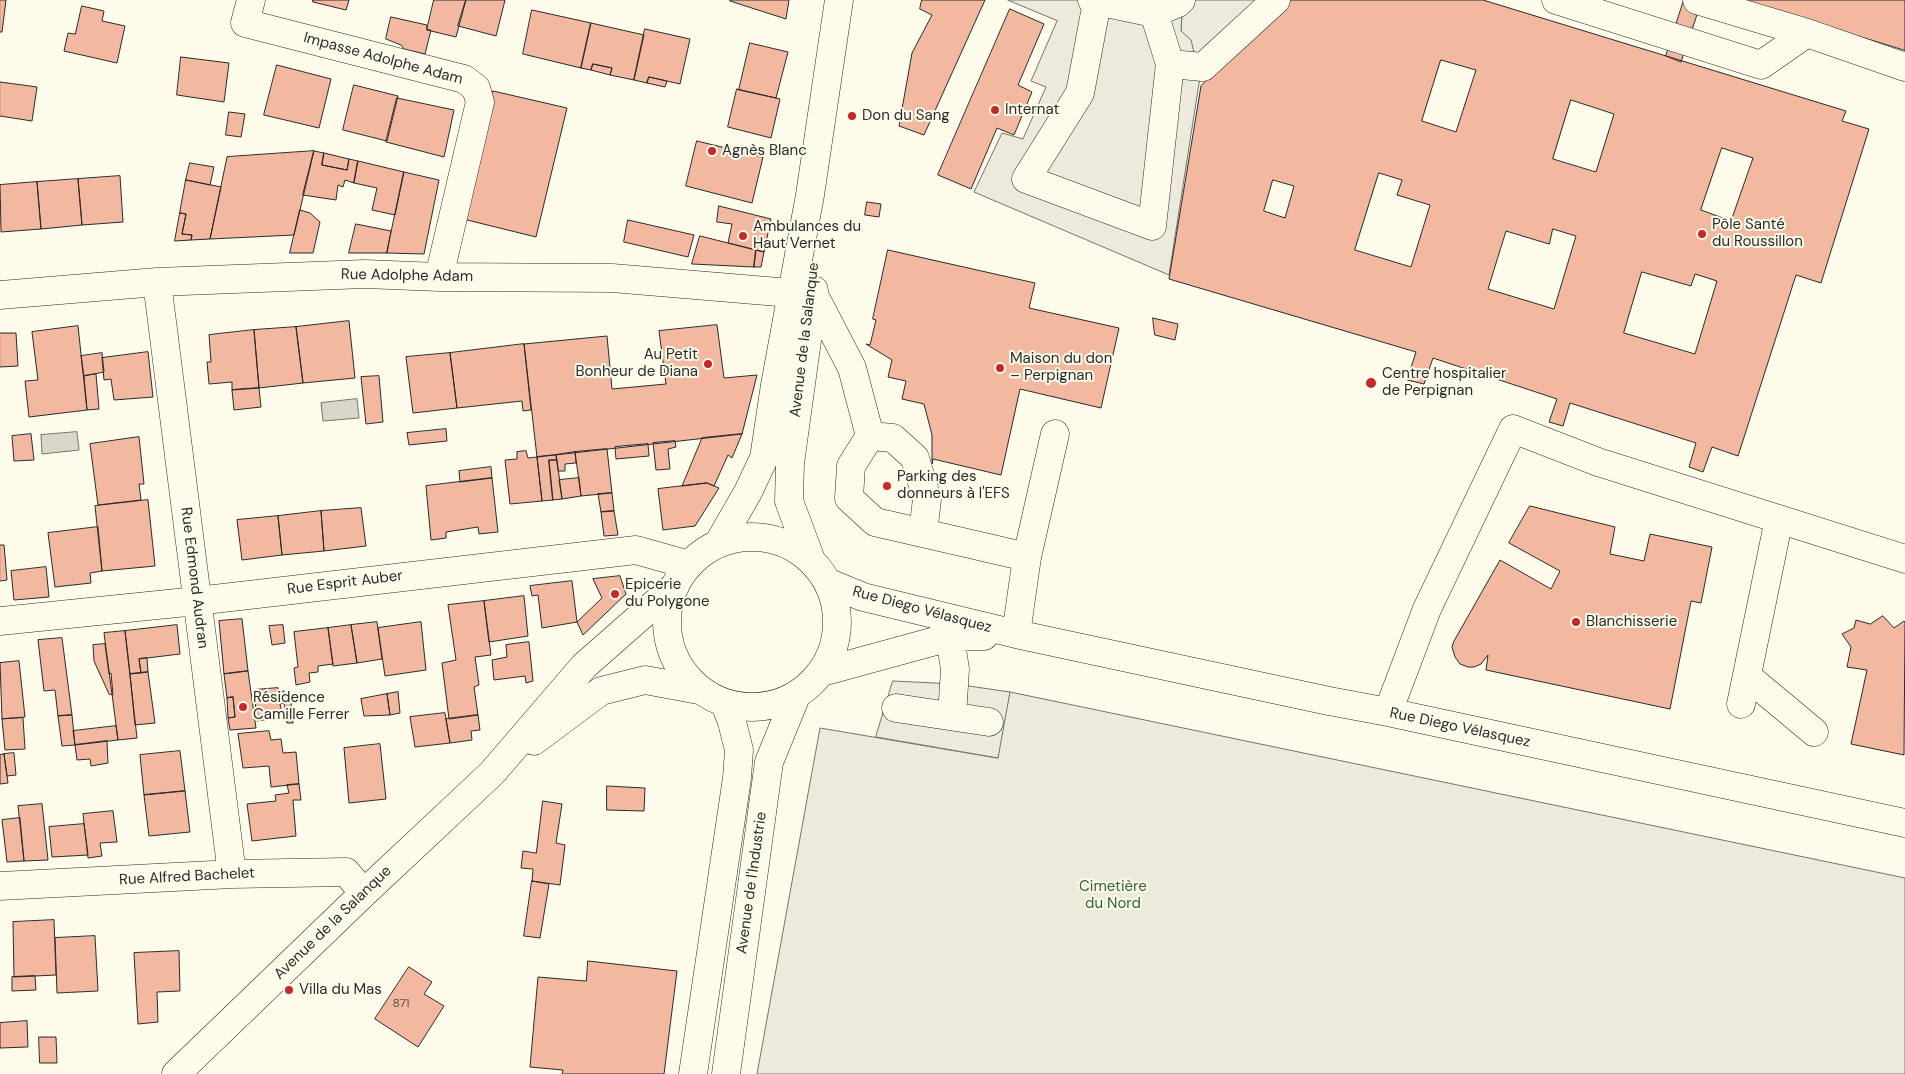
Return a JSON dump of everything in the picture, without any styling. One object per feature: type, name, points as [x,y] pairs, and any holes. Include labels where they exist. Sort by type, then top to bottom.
[{"type":"street","name":"Avenue de la Salanque","points":[[811,560],[789,501],[790,463],[803,293],[821,116],[839,0]]},
{"type":"street","points":[[1157,6],[1170,64],[1152,226],[1026,179],[1080,93],[1095,1],[1157,6],[1178,3],[1181,0]]},
{"type":"street","points":[[1170,64],[1203,67],[1276,0]]},
{"type":"street","points":[[1556,0],[1760,65],[1807,33]]},
{"type":"street","points":[[1697,0],[1807,33],[1905,67]]},
{"type":"street","name":"Impasse Adolphe Adam","points":[[248,12],[464,78],[476,88],[480,102],[439,277]]},
{"type":"street","name":"Rue Adolphe Adam","points":[[0,295],[157,282],[365,274],[439,277],[612,278],[803,293]]},
{"type":"street","name":"Rue Edmond Audran","points":[[157,282],[232,874]]},
{"type":"street","name":"Avenue de la Salanque","points":[[718,544],[748,492],[764,458],[775,385],[803,293]]},
{"type":"street","points":[[803,293],[852,368],[870,436],[851,466],[849,498],[875,522],[1027,557]]},
{"type":"street","points":[[1388,712],[1427,608],[1513,429],[1598,462],[1905,559]]},
{"type":"street","points":[[1016,634],[1027,557],[1055,434]]},
{"type":"street","points":[[870,436],[893,438],[915,458],[927,499],[923,533]]},
{"type":"street","points":[[1741,704],[1779,519]]},
{"type":"street","points":[[742,537],[767,538],[791,545],[811,560],[829,583],[837,605],[838,628],[833,651],[822,672],[796,696],[773,706],[749,708],[725,704],[699,690],[679,669],[668,642],[667,613],[682,575],[702,553],[718,544],[742,537]]},
{"type":"street","name":"Rue Esprit Auber","points":[[0,621],[197,601],[636,550],[682,575]]},
{"type":"street","name":"Avenue de la Salanque","points":[[176,1074],[492,773],[584,666],[682,575]]},
{"type":"street","name":"Rue Diego Vélasquez","points":[[829,583],[863,597],[1016,634],[1905,823]]},
{"type":"street","name":"Rue Diego Vélasquez","points":[[822,672],[950,637],[1016,634]]},
{"type":"street","points":[[950,637],[955,668],[952,716]]},
{"type":"street","points":[[1748,676],[1814,732]]},
{"type":"street","name":"Avenue de la Salanque","points":[[492,773],[602,691],[645,680],[699,690]]},
{"type":"street","name":"Avenue de l'Industrie","points":[[726,1074],[769,762],[796,696]]},
{"type":"street","name":"Avenue de l'Industrie","points":[[692,1074],[737,778],[739,750],[725,704]]},
{"type":"street","points":[[896,708],[989,722]]},
{"type":"street","name":"Rue Alfred Bachelet","points":[[0,886],[232,874],[346,872],[364,893]]},
{"type":"green space","points":[[1193,0],[1258,0],[1196,60],[1181,31],[1182,13]]},
{"type":"green space","name":"Cimetière du Nord","points":[[1010,692],[1905,878],[1905,1074],[757,1074],[820,728],[997,758]]},
{"type":"shaded area","points":[[1008,0],[1193,0],[1182,13],[1181,31],[1191,40],[1200,77],[1169,275],[974,192],[1002,133],[1023,139],[1046,87],[1031,81],[1057,21]]},
{"type":"shaded area","points":[[357,399],[359,418],[323,421],[321,403]]},
{"type":"shaded area","points":[[77,432],[79,450],[42,454],[41,435]]},
{"type":"shaded area","points":[[893,681],[955,684],[1010,692],[998,758],[876,737]]},
{"type":"building","points":[[0,0],[6,0],[2,32],[0,32]]},
{"type":"building","points":[[313,0],[349,0],[346,10],[313,2]]},
{"type":"building","points":[[434,0],[466,0],[456,37],[427,30]]},
{"type":"building","points":[[466,0],[505,0],[496,36],[458,26]]},
{"type":"building","points":[[789,0],[786,19],[730,1]]},
{"type":"building","points":[[922,0],[985,0],[924,135],[899,126],[912,53],[932,15],[920,9]]},
{"type":"building","name":"Pôle Santé du Roussillon","points":[[1289,0],[1483,0],[1846,111],[1842,121],[1869,129],[1821,283],[1796,275],[1738,456],[1712,447],[1703,472],[1689,467],[1696,443],[1570,403],[1563,426],[1549,422],[1557,399],[1433,358],[1424,384],[1407,380],[1416,352],[1169,279],[1201,86]],"holes":[[[1441,60],[1476,70],[1456,132],[1422,121]],[[1571,100],[1614,114],[1596,172],[1553,159]],[[1722,148],[1753,158],[1731,221],[1701,210]],[[1379,173],[1402,180],[1397,195],[1430,205],[1411,267],[1355,250]],[[1273,180],[1294,186],[1285,218],[1264,211]],[[1553,229],[1576,236],[1554,309],[1488,289],[1506,231],[1549,244]],[[1642,272],[1691,286],[1695,274],[1717,281],[1695,354],[1624,333]]]},
{"type":"building","points":[[1684,0],[1702,0],[1681,62],[1666,56]]},
{"type":"building","points":[[1741,0],[1905,0],[1905,50]]},
{"type":"building","points":[[82,6],[104,11],[102,21],[125,26],[117,63],[64,51],[68,33],[75,34]]},
{"type":"building","name":"Internat","points":[[1010,9],[1044,24],[1018,85],[1032,92],[1014,135],[997,128],[971,189],[938,175]]},
{"type":"building","points":[[532,10],[591,23],[581,68],[523,54]]},
{"type":"building","points":[[391,17],[427,25],[427,30],[431,30],[425,54],[404,49],[401,45],[386,39]]},
{"type":"building","points":[[591,23],[644,35],[634,80],[610,75],[612,68],[593,64],[591,70],[581,68]]},
{"type":"building","points":[[645,29],[690,39],[680,84],[649,77],[647,83],[634,80]]},
{"type":"building","points":[[750,43],[788,52],[776,98],[739,90]]},
{"type":"building","points":[[181,57],[229,63],[224,102],[177,95]]},
{"type":"building","points":[[593,64],[612,68],[610,75],[591,70]]},
{"type":"building","points":[[277,65],[331,79],[319,128],[264,115]]},
{"type":"building","points":[[649,77],[667,81],[665,87],[647,83]]},
{"type":"building","points":[[0,82],[37,87],[32,121],[0,116]]},
{"type":"building","points":[[354,85],[398,96],[387,141],[343,130]]},
{"type":"building","points":[[737,89],[780,99],[771,138],[728,127]]},
{"type":"building","points":[[493,91],[567,108],[536,237],[463,219]]},
{"type":"building","points":[[397,98],[454,110],[444,157],[386,142]]},
{"type":"building","points":[[229,112],[245,114],[241,137],[226,135]]},
{"type":"building","points":[[697,141],[763,157],[752,203],[686,186]]},
{"type":"building","points":[[314,151],[294,235],[210,239],[227,157]]},
{"type":"building","points":[[314,151],[324,153],[322,165],[347,170],[349,159],[358,161],[354,183],[345,180],[343,187],[338,185],[336,200],[303,195]]},
{"type":"building","points":[[324,153],[349,159],[347,170],[322,165]]},
{"type":"building","points":[[358,161],[404,172],[395,215],[372,210],[377,188],[354,183]]},
{"type":"building","points":[[190,163],[214,167],[210,185],[186,180]]},
{"type":"building","points":[[404,172],[439,180],[424,254],[387,253]]},
{"type":"building","points":[[120,176],[123,222],[82,225],[78,179]]},
{"type":"building","points":[[78,179],[82,225],[41,229],[37,182]]},
{"type":"building","points":[[186,180],[221,187],[210,239],[191,240],[192,235],[182,234],[186,214],[180,213]]},
{"type":"building","points":[[37,182],[41,229],[1,232],[0,185]]},
{"type":"building","points":[[867,202],[881,204],[879,217],[865,215]]},
{"type":"building","points":[[719,206],[771,219],[764,252],[728,243],[732,224],[717,222]]},
{"type":"building","points":[[300,210],[310,213],[320,222],[313,253],[290,253]]},
{"type":"building","points":[[180,213],[186,214],[182,234],[192,235],[191,240],[175,241]]},
{"type":"building","points":[[628,220],[694,235],[688,257],[624,242]]},
{"type":"building","points":[[356,224],[391,231],[387,253],[349,253]]},
{"type":"building","points":[[700,236],[756,250],[754,267],[692,264]]},
{"type":"building","points":[[756,250],[764,252],[761,267],[754,267]]},
{"type":"building","name":"Maison du don – Perpignan","points":[[888,250],[1035,283],[1029,308],[1119,328],[1101,408],[1020,389],[1001,475],[933,459],[932,464],[932,435],[924,404],[902,399],[906,381],[888,377],[892,360],[866,344],[870,345],[876,320],[873,319]]},
{"type":"building","points":[[1153,318],[1178,324],[1175,340],[1155,335]]},
{"type":"building","points":[[349,321],[355,378],[303,383],[296,327]]},
{"type":"building","points":[[717,325],[724,378],[757,375],[742,434],[537,457],[524,344],[607,336],[612,389],[666,384],[659,331]]},
{"type":"building","points":[[78,326],[87,410],[29,417],[25,381],[38,380],[32,332]]},
{"type":"building","points":[[296,327],[303,383],[259,388],[254,330]]},
{"type":"building","points":[[254,330],[259,388],[232,390],[232,382],[209,384],[207,362],[211,362],[209,335]]},
{"type":"building","points":[[0,333],[16,333],[18,366],[0,367]]},
{"type":"building","points":[[524,344],[531,410],[523,411],[522,401],[457,408],[450,353]]},
{"type":"building","points":[[148,352],[153,397],[114,400],[111,379],[104,380],[102,358]]},
{"type":"building","points":[[102,353],[104,372],[84,376],[81,356]]},
{"type":"building","points":[[450,353],[457,408],[413,413],[406,357]]},
{"type":"building","points":[[96,374],[99,409],[87,410],[84,376]]},
{"type":"building","points":[[379,376],[383,422],[366,424],[361,377]]},
{"type":"building","points":[[259,388],[261,407],[234,410],[232,390]]},
{"type":"building","points":[[446,429],[447,441],[409,445],[407,433]]},
{"type":"building","points":[[31,434],[34,460],[14,461],[12,436]]},
{"type":"building","points":[[742,434],[732,458],[728,455],[714,486],[707,483],[682,486],[702,438]]},
{"type":"building","points":[[139,437],[144,484],[139,484],[141,500],[98,505],[90,444]]},
{"type":"building","points":[[675,441],[676,447],[668,449],[670,469],[656,470],[653,443]]},
{"type":"building","points":[[648,444],[649,456],[616,459],[615,447]]},
{"type":"building","points":[[607,449],[612,493],[581,496],[575,452]]},
{"type":"building","points":[[526,451],[528,458],[537,457],[542,501],[510,504],[505,460],[517,459],[517,452]]},
{"type":"building","points":[[575,452],[576,463],[565,464],[565,471],[558,471],[556,455]]},
{"type":"building","points":[[556,455],[557,460],[549,460],[553,500],[542,501],[537,457]]},
{"type":"building","points":[[549,460],[557,460],[562,499],[553,500]]},
{"type":"building","points":[[491,467],[492,478],[460,482],[459,471]]},
{"type":"building","points":[[492,478],[498,532],[479,534],[478,527],[446,532],[446,538],[431,540],[426,486]]},
{"type":"building","points":[[579,478],[581,496],[562,499],[559,480]]},
{"type":"building","points":[[707,483],[719,488],[695,526],[663,530],[658,489]]},
{"type":"building","points":[[612,493],[614,511],[601,512],[598,494]]},
{"type":"building","points":[[148,500],[155,566],[102,571],[95,506]]},
{"type":"building","name":"Blanchisserie","points":[[1530,506],[1615,527],[1610,554],[1644,561],[1650,534],[1712,547],[1701,603],[1691,601],[1670,709],[1486,670],[1488,655],[1481,664],[1474,667],[1460,664],[1455,657],[1452,647],[1454,641],[1500,560],[1551,589],[1560,571],[1509,543]]},
{"type":"building","points":[[361,508],[366,546],[324,551],[321,511]]},
{"type":"building","points":[[321,511],[324,551],[282,555],[278,516]]},
{"type":"building","points":[[614,511],[618,535],[604,536],[601,512]]},
{"type":"building","points":[[278,516],[282,555],[242,560],[237,520]]},
{"type":"building","points":[[98,527],[102,571],[90,573],[91,583],[55,587],[48,533]]},
{"type":"building","points":[[0,545],[4,545],[7,580],[0,581]]},
{"type":"building","points":[[46,567],[49,597],[14,600],[11,571]]},
{"type":"building","points":[[620,576],[626,594],[583,635],[577,622],[602,598],[593,579]]},
{"type":"building","points":[[572,581],[577,622],[542,628],[538,595],[532,596],[530,586]]},
{"type":"building","points":[[524,596],[528,636],[489,642],[484,601]]},
{"type":"building","points":[[484,601],[491,655],[475,657],[479,685],[474,687],[478,715],[449,719],[442,663],[456,660],[448,605]]},
{"type":"building","points":[[1883,616],[1894,628],[1905,622],[1904,755],[1851,744],[1867,670],[1847,667],[1851,647],[1842,634],[1854,628],[1856,620],[1870,624]]},
{"type":"building","points":[[242,619],[248,671],[224,674],[219,621]]},
{"type":"building","points":[[377,622],[382,659],[357,663],[351,625]]},
{"type":"building","points":[[421,622],[426,670],[385,676],[378,628]]},
{"type":"building","points":[[177,625],[180,654],[139,659],[141,673],[130,674],[125,631]]},
{"type":"building","points":[[283,625],[285,643],[272,645],[269,626]]},
{"type":"building","points":[[351,625],[357,663],[333,666],[328,628]]},
{"type":"building","points":[[328,628],[333,664],[318,666],[318,672],[309,673],[310,682],[296,685],[294,668],[298,667],[294,632]]},
{"type":"building","points":[[125,631],[137,738],[118,740],[104,633]]},
{"type":"building","points":[[62,638],[72,715],[58,716],[55,690],[44,691],[38,640]]},
{"type":"building","points":[[529,642],[533,681],[526,683],[525,676],[494,680],[492,660],[507,657],[506,645]]},
{"type":"building","points":[[105,644],[113,695],[109,694],[94,661],[93,645]]},
{"type":"building","points":[[147,658],[148,672],[141,673],[139,659]]},
{"type":"building","points":[[19,661],[25,717],[2,719],[0,663]]},
{"type":"building","name":"Résidence Camille Ferrer","points":[[248,671],[256,728],[230,730],[228,718],[235,717],[233,697],[227,698],[224,674]]},
{"type":"building","points":[[148,672],[155,723],[135,725],[130,674]]},
{"type":"building","points":[[278,688],[279,692],[284,691],[284,694],[290,693],[293,723],[287,723],[284,703],[280,704],[283,717],[257,721],[254,690]]},
{"type":"building","points":[[398,692],[400,713],[390,715],[387,694]]},
{"type":"building","points":[[387,694],[390,715],[364,716],[361,699]]},
{"type":"building","points":[[233,697],[235,717],[228,718],[227,698]]},
{"type":"building","points":[[445,713],[450,743],[415,747],[410,717]]},
{"type":"building","points":[[72,715],[75,745],[62,746],[58,716]]},
{"type":"building","points":[[478,715],[480,730],[471,731],[472,740],[450,743],[446,719]]},
{"type":"building","points":[[23,718],[25,749],[5,750],[2,719]]},
{"type":"building","points":[[116,726],[118,740],[75,745],[73,731]]},
{"type":"building","points":[[269,731],[271,740],[281,739],[283,753],[296,752],[299,784],[271,787],[269,766],[243,768],[238,734]]},
{"type":"building","points":[[107,741],[108,763],[91,766],[90,759],[77,760],[75,745]]},
{"type":"building","points":[[380,744],[386,799],[349,803],[344,748]]},
{"type":"building","points":[[180,751],[185,791],[144,795],[140,755]]},
{"type":"building","points":[[14,753],[16,775],[7,776],[4,754]]},
{"type":"building","points":[[4,754],[8,783],[0,784],[0,755]]},
{"type":"building","points":[[299,784],[301,800],[293,800],[296,836],[252,841],[247,804],[276,801],[275,795],[289,793],[287,785]]},
{"type":"building","points":[[607,786],[645,788],[644,811],[607,810]]},
{"type":"building","points":[[185,791],[190,832],[149,836],[144,795]]},
{"type":"building","points":[[543,801],[562,804],[556,843],[565,845],[560,885],[532,881],[533,869],[521,868],[523,851],[536,853]]},
{"type":"building","points":[[42,804],[48,860],[24,861],[18,806]]},
{"type":"building","points":[[113,811],[117,842],[100,843],[102,856],[88,858],[83,814]]},
{"type":"building","points":[[20,818],[24,861],[7,862],[2,820]]},
{"type":"building","points":[[84,824],[88,855],[52,857],[49,827]]},
{"type":"building","points":[[532,881],[549,884],[540,938],[524,936]]},
{"type":"building","points":[[54,920],[56,975],[14,977],[13,922]]},
{"type":"building","points":[[95,936],[98,991],[57,993],[55,938]]},
{"type":"building","points":[[179,951],[180,991],[157,992],[158,1022],[138,1024],[134,953]]},
{"type":"building","points":[[588,961],[677,971],[664,1074],[562,1074],[563,1070],[530,1067],[538,977],[586,981]]},
{"type":"building","points":[[409,967],[432,982],[424,994],[444,1006],[418,1047],[375,1019]]},
{"type":"building","points":[[35,976],[36,990],[12,991],[12,977]]},
{"type":"building","points":[[27,1021],[28,1047],[0,1048],[0,1023]]},
{"type":"building","points":[[39,1037],[56,1037],[57,1063],[40,1063]]},
{"type":"place","name":"Internat","points":[[995,110]]},
{"type":"place","name":"Don du Sang","points":[[852,116]]},
{"type":"place","name":"Agnès Blanc","points":[[712,151]]},
{"type":"place","name":"Pôle Santé du Roussillon","points":[[1702,234]]},
{"type":"place","name":"Ambulances du Haut Vernet","points":[[743,236]]},
{"type":"place","name":"Au Petit Bonheur de Diana","points":[[708,364]]},
{"type":"place","name":"Maison du don – Perpignan","points":[[1000,368]]},
{"type":"place","name":"Centre hospitalier de Perpignan","points":[[1371,383]]},
{"type":"place","name":"Parking des donneurs à l'EFS","points":[[887,486]]},
{"type":"place","name":"Epicerie du Polygone","points":[[615,594]]},
{"type":"place","name":"Blanchisserie","points":[[1576,622]]},
{"type":"place","name":"Résidence Camille Ferrer","points":[[243,707]]},
{"type":"place","name":"Villa du Mas","points":[[289,990]]}]
